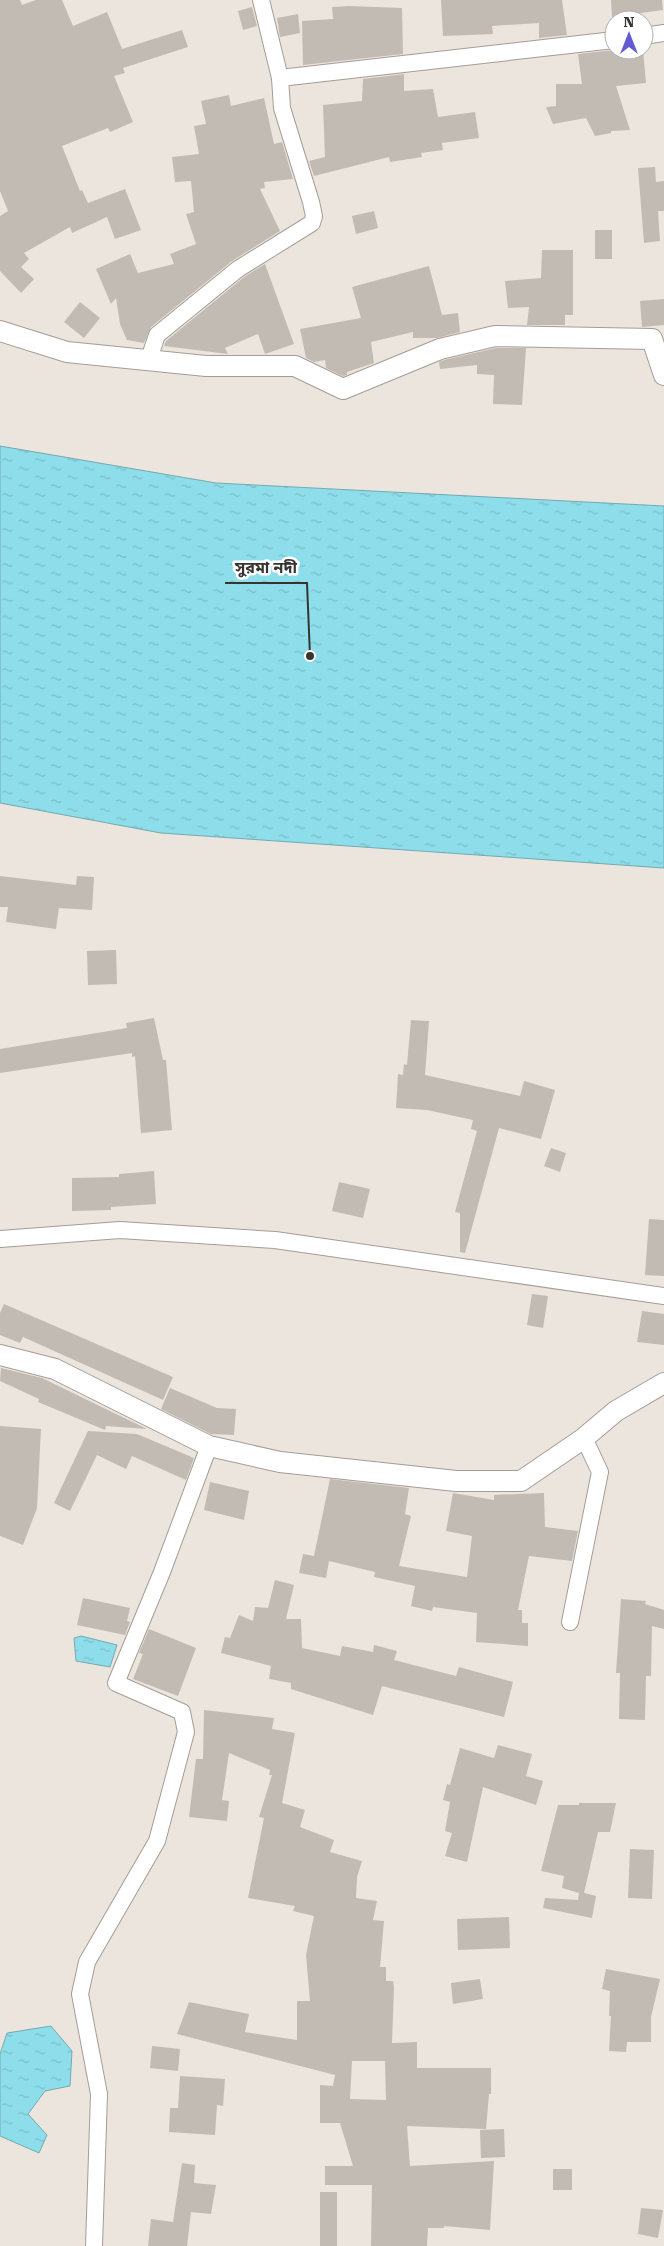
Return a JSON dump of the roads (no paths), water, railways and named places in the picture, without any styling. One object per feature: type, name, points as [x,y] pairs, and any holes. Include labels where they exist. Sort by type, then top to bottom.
[{"type":"street","points":[[149,359],[157,335],[238,269],[312,222],[314,216],[282,108],[280,78],[261,0]]},
{"type":"street","points":[[280,78],[604,41]]},
{"type":"street","points":[[0,331],[67,352],[206,366],[295,366],[343,389],[440,349],[495,336],[652,339],[664,375]]},
{"type":"street","points":[[0,1239],[120,1230],[275,1240],[664,1296]]},
{"type":"street","points":[[0,1355],[55,1369],[209,1446],[280,1462],[456,1481],[521,1481],[584,1438],[616,1411],[664,1383]]},
{"type":"street","points":[[570,1622],[600,1472],[584,1438]]},
{"type":"street","points":[[94,2246],[99,2094],[80,1994],[87,1962],[157,1841],[186,1732],[182,1712],[116,1683],[162,1572],[209,1446]]},
{"type":"water","points":[[0,446],[216,483],[664,506],[664,868],[161,833],[0,803]]},
{"type":"water","points":[[81,1636],[117,1645],[110,1667],[76,1661],[74,1638]]},
{"type":"water","points":[[51,2026],[72,2051],[70,2086],[45,2091],[28,2114],[47,2135],[39,2153],[0,2136],[0,2054],[7,2033]]},
{"type":"place","name":"সুরমা নদী","points":[[310,656]]}]
